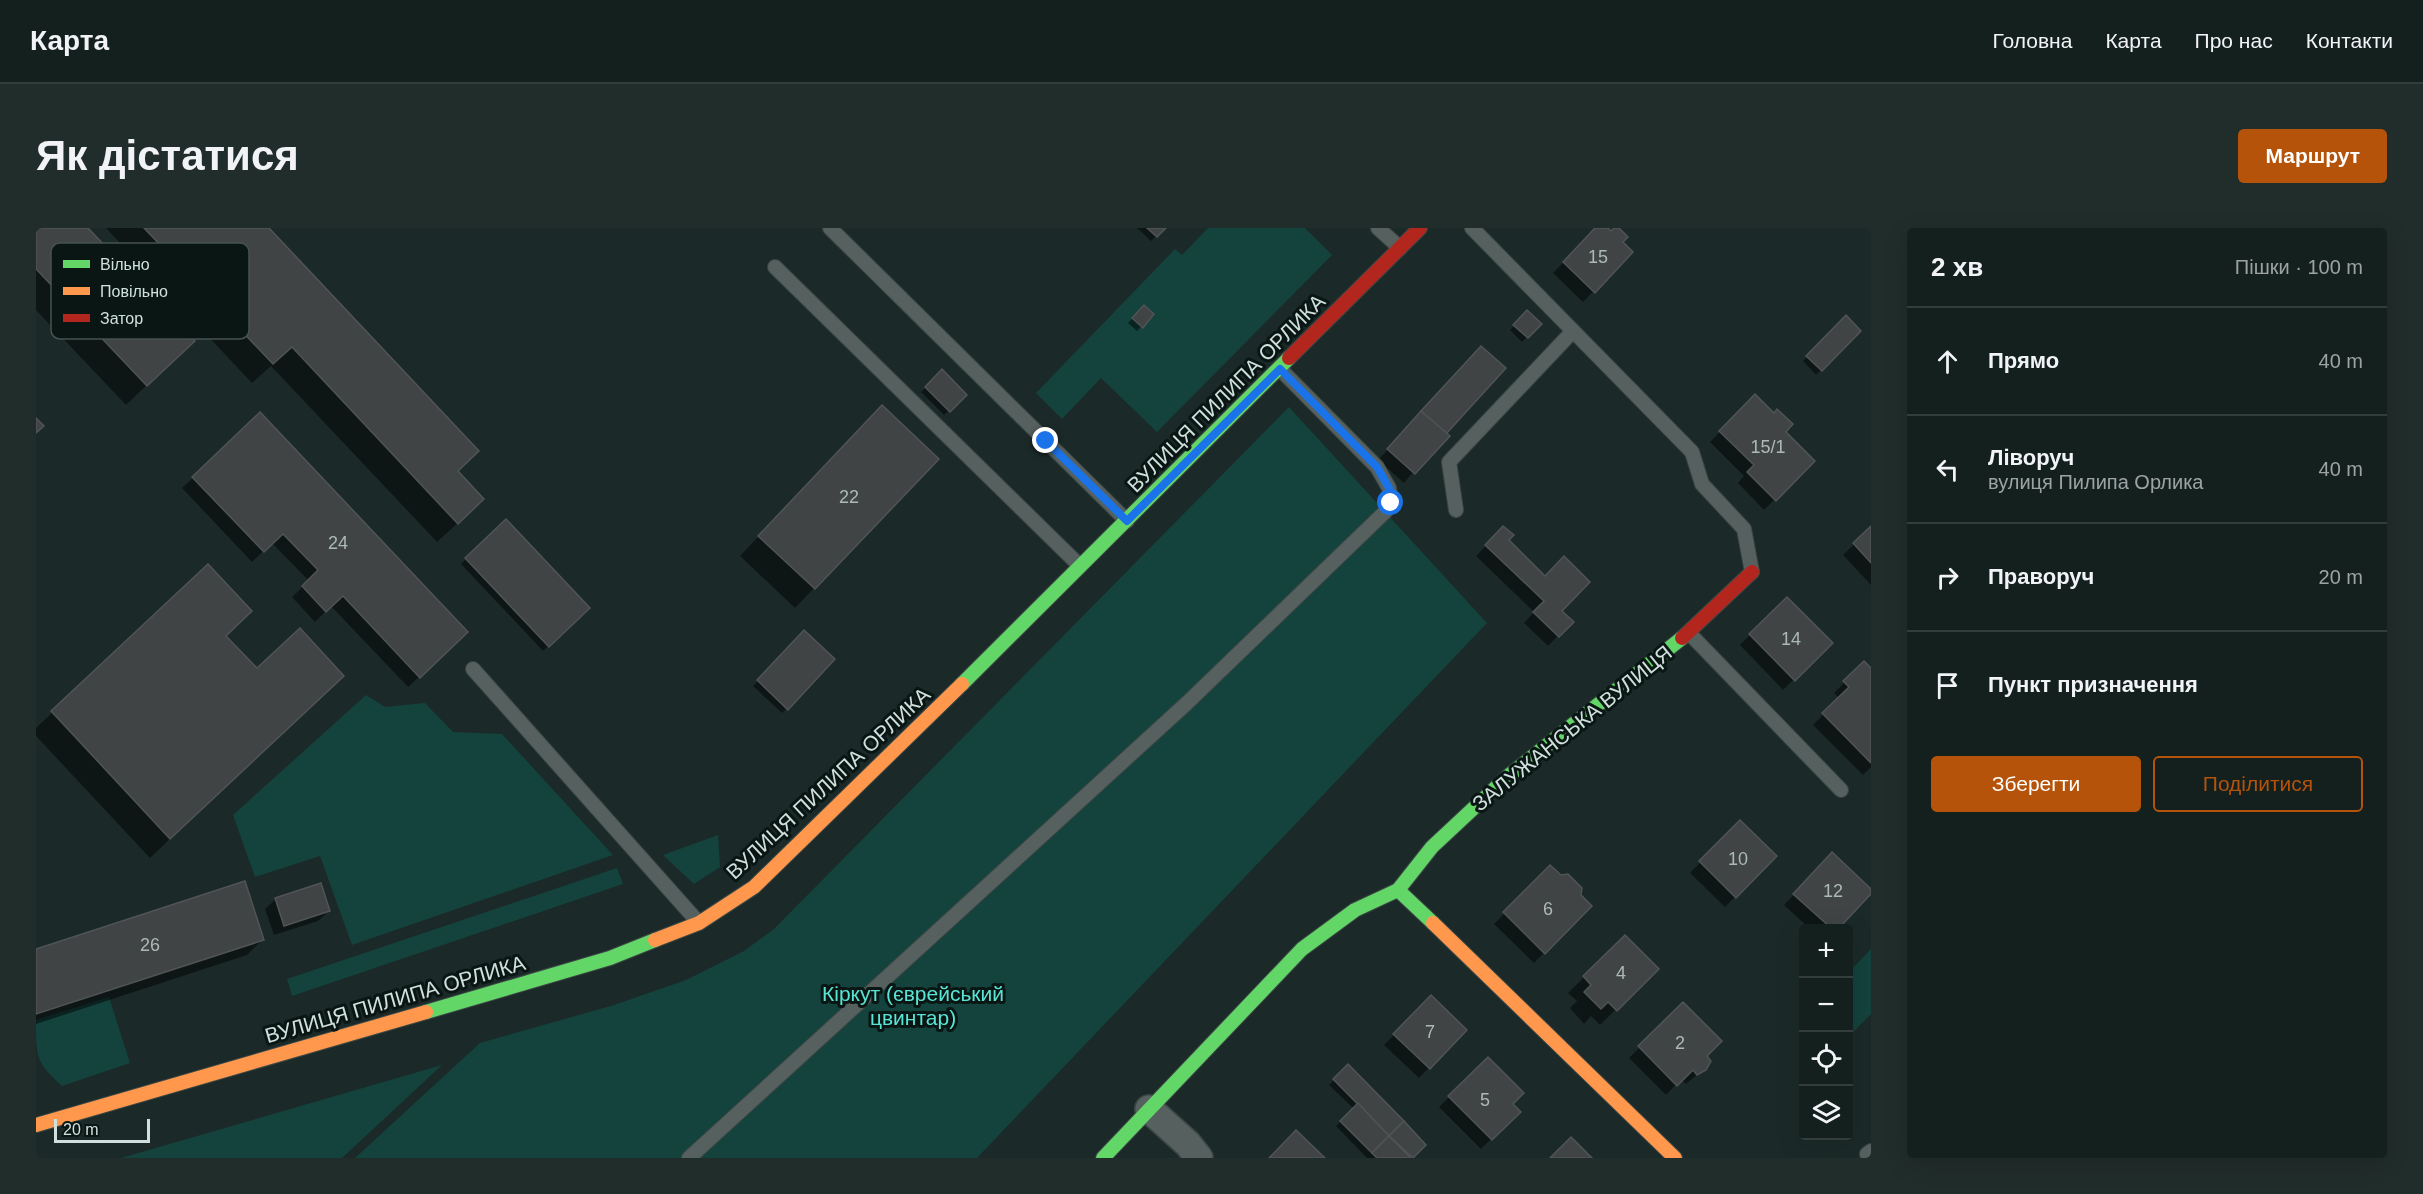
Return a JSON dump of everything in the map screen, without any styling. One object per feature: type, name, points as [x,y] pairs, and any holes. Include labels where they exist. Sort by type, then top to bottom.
[{"type":"main road","name":"ВУЛИЦЯ ПИЛИПА ОРЛИКА","points":[[36,1125],[610,958],[699,923],[754,887],[826,818],[1420,228]]},
{"type":"main road","name":"ЗАЛУЖАНСЬКА ВУЛИЦЯ","points":[[1103,1158],[1302,949],[1355,910],[1398,890],[1432,847],[1507,777],[1689,633],[1752,572]]},
{"type":"main road","points":[[1398,890],[1675,1158]]},
{"type":"street","points":[[1149,1109],[1188,1144],[1198,1158]]},
{"type":"lane","points":[[830,228],[1127,521]]},
{"type":"lane","points":[[1378,228],[1400,248]]},
{"type":"lane","points":[[1472,228],[1692,452],[1702,484],[1744,529],[1752,572]]},
{"type":"lane","points":[[775,267],[1081,567]]},
{"type":"lane","points":[[1456,510],[1449,462],[1573,331]]},
{"type":"lane","points":[[689,1158],[1187,703],[1385,512],[1391,503],[1389,488],[1377,467],[1280,369]]},
{"type":"lane","points":[[1689,633],[1841,790]]},
{"type":"lane","points":[[473,669],[699,923]]},
{"type":"lane","points":[[1870,1158],[1867,1154],[1871,1150]]},
{"type":"green space","points":[[1208,228],[1305,228],[1332,255],[1157,432],[1101,378],[1062,419],[1036,393],[1175,249],[1182,255]]},
{"type":"green space","name":"Кіркут (єврейський цвинтар)","points":[[1289,407],[1487,623],[977,1158],[355,1158],[480,1043],[614,1005],[686,980],[744,951],[774,929]]},
{"type":"green space","points":[[366,695],[385,707],[425,703],[453,732],[502,734],[613,855],[352,945],[320,856],[255,877],[233,815]]},
{"type":"green space","points":[[718,835],[720,867],[694,884],[663,855]]},
{"type":"green space","points":[[617,868],[623,884],[292,996],[287,979]]},
{"type":"green space","points":[[1871,949],[1871,1014],[1853,1032],[1853,978],[1853,968]]},
{"type":"green space","points":[[109,997],[130,1063],[62,1086],[42,1065],[39,1058],[36,1043],[36,1020]]},
{"type":"green space","points":[[442,1065],[342,1158],[121,1158]]},
{"type":"building","points":[[36,228],[88,228],[102,243],[51,243],[51,285],[36,269]]},
{"type":"building","points":[[144,228],[269,228],[479,451],[458,471],[484,499],[458,524],[292,347],[273,364],[249,339],[249,243],[158,243]]},
{"type":"building","points":[[1147,228],[1166,228],[1157,237]]},
{"type":"building","points":[[1595,228],[1608,228],[1611,231],[1619,228],[1628,237],[1623,242],[1633,252],[1595,293],[1563,262]]},
{"type":"building","points":[[1144,305],[1154,314],[1143,328],[1132,318]]},
{"type":"building","points":[[1527,310],[1542,324],[1528,338],[1513,325]]},
{"type":"building","points":[[1846,315],[1861,331],[1822,371],[1806,356]]},
{"type":"building","points":[[102,339],[193,339],[195,341],[147,386]]},
{"type":"building","points":[[1481,346],[1506,368],[1446,434],[1421,411]]},
{"type":"building","points":[[942,369],[967,395],[950,412],[925,387]]},
{"type":"building","points":[[1755,394],[1774,413],[1777,409],[1793,424],[1786,432],[1815,461],[1776,501],[1747,472],[1754,465],[1719,431]]},
{"type":"building","points":[[882,405],[939,459],[815,589],[758,536]]},
{"type":"building","points":[[1421,411],[1450,436],[1415,474],[1387,449]]},
{"type":"building","points":[[260,412],[468,632],[420,678],[343,596],[326,612],[302,586],[318,570],[283,534],[264,552],[192,477]]},
{"type":"building","points":[[36,418],[44,426],[36,433]]},
{"type":"building","points":[[506,519],[590,608],[549,647],[465,558]]},
{"type":"building","points":[[1503,526],[1514,535],[1509,540],[1545,576],[1564,556],[1590,582],[1562,611],[1574,622],[1559,637],[1533,612],[1544,601],[1485,545]]},
{"type":"building","points":[[1871,526],[1871,563],[1853,543]]},
{"type":"building","points":[[208,564],[252,611],[226,636],[257,668],[300,628],[344,676],[170,839],[51,711]]},
{"type":"building","points":[[1787,597],[1833,643],[1795,681],[1749,634]]},
{"type":"building","points":[[804,630],[835,659],[788,710],[757,680]]},
{"type":"building","points":[[1864,661],[1871,668],[1871,763],[1822,713],[1849,687],[1843,681]]},
{"type":"building","points":[[1740,820],[1777,856],[1736,898],[1699,861]]},
{"type":"building","points":[[1832,852],[1871,889],[1871,894],[1843,924],[1827,924],[1793,894]]},
{"type":"building","points":[[1550,865],[1561,875],[1568,874],[1582,888],[1581,895],[1592,906],[1545,954],[1503,912]]},
{"type":"building","points":[[245,881],[264,940],[36,1014],[36,949]]},
{"type":"building","points":[[321,883],[330,911],[284,926],[275,898]]},
{"type":"building","points":[[1625,935],[1659,969],[1617,1011],[1608,1002],[1601,1009],[1584,992],[1591,985],[1583,976]]},
{"type":"building","points":[[1431,995],[1467,1030],[1430,1069],[1393,1034]]},
{"type":"building","points":[[1683,1002],[1722,1041],[1707,1056],[1711,1061],[1706,1070],[1697,1075],[1693,1070],[1677,1086],[1638,1046]]},
{"type":"building","points":[[1488,1057],[1524,1093],[1513,1104],[1521,1112],[1492,1140],[1448,1096]]},
{"type":"building","points":[[1348,1064],[1404,1121],[1389,1136],[1333,1079]]},
{"type":"building","points":[[1358,1103],[1389,1136],[1372,1153],[1340,1121]]},
{"type":"building","points":[[1404,1121],[1426,1145],[1413,1158],[1389,1136]]},
{"type":"building","points":[[1296,1130],[1325,1158],[1269,1158]]},
{"type":"building","points":[[1389,1136],[1411,1158],[1377,1158],[1372,1153]]},
{"type":"building","points":[[1571,1137],[1592,1158],[1550,1158]]},
{"type":"traffic: fast","points":[[962,684],[1289,358]]},
{"type":"traffic: fast","points":[[1398,890],[1432,847],[1507,777],[1682,638]]},
{"type":"traffic: fast","points":[[1103,1158],[1302,949],[1355,910],[1398,890],[1433,923]]},
{"type":"traffic: fast","points":[[426,1012],[610,958],[655,940]]},
{"type":"traffic: slow","points":[[655,940],[699,923],[754,887],[962,684]]},
{"type":"traffic: slow","points":[[1433,923],[1675,1158]]},
{"type":"traffic: slow","points":[[36,1125],[426,1012]]},
{"type":"traffic: jam","points":[[1289,358],[1420,228]]},
{"type":"traffic: jam","points":[[1682,638],[1752,572]]},
{"type":"route","points":[[1046,441],[1127,521],[1280,369],[1377,467],[1389,488],[1391,503]]}]
